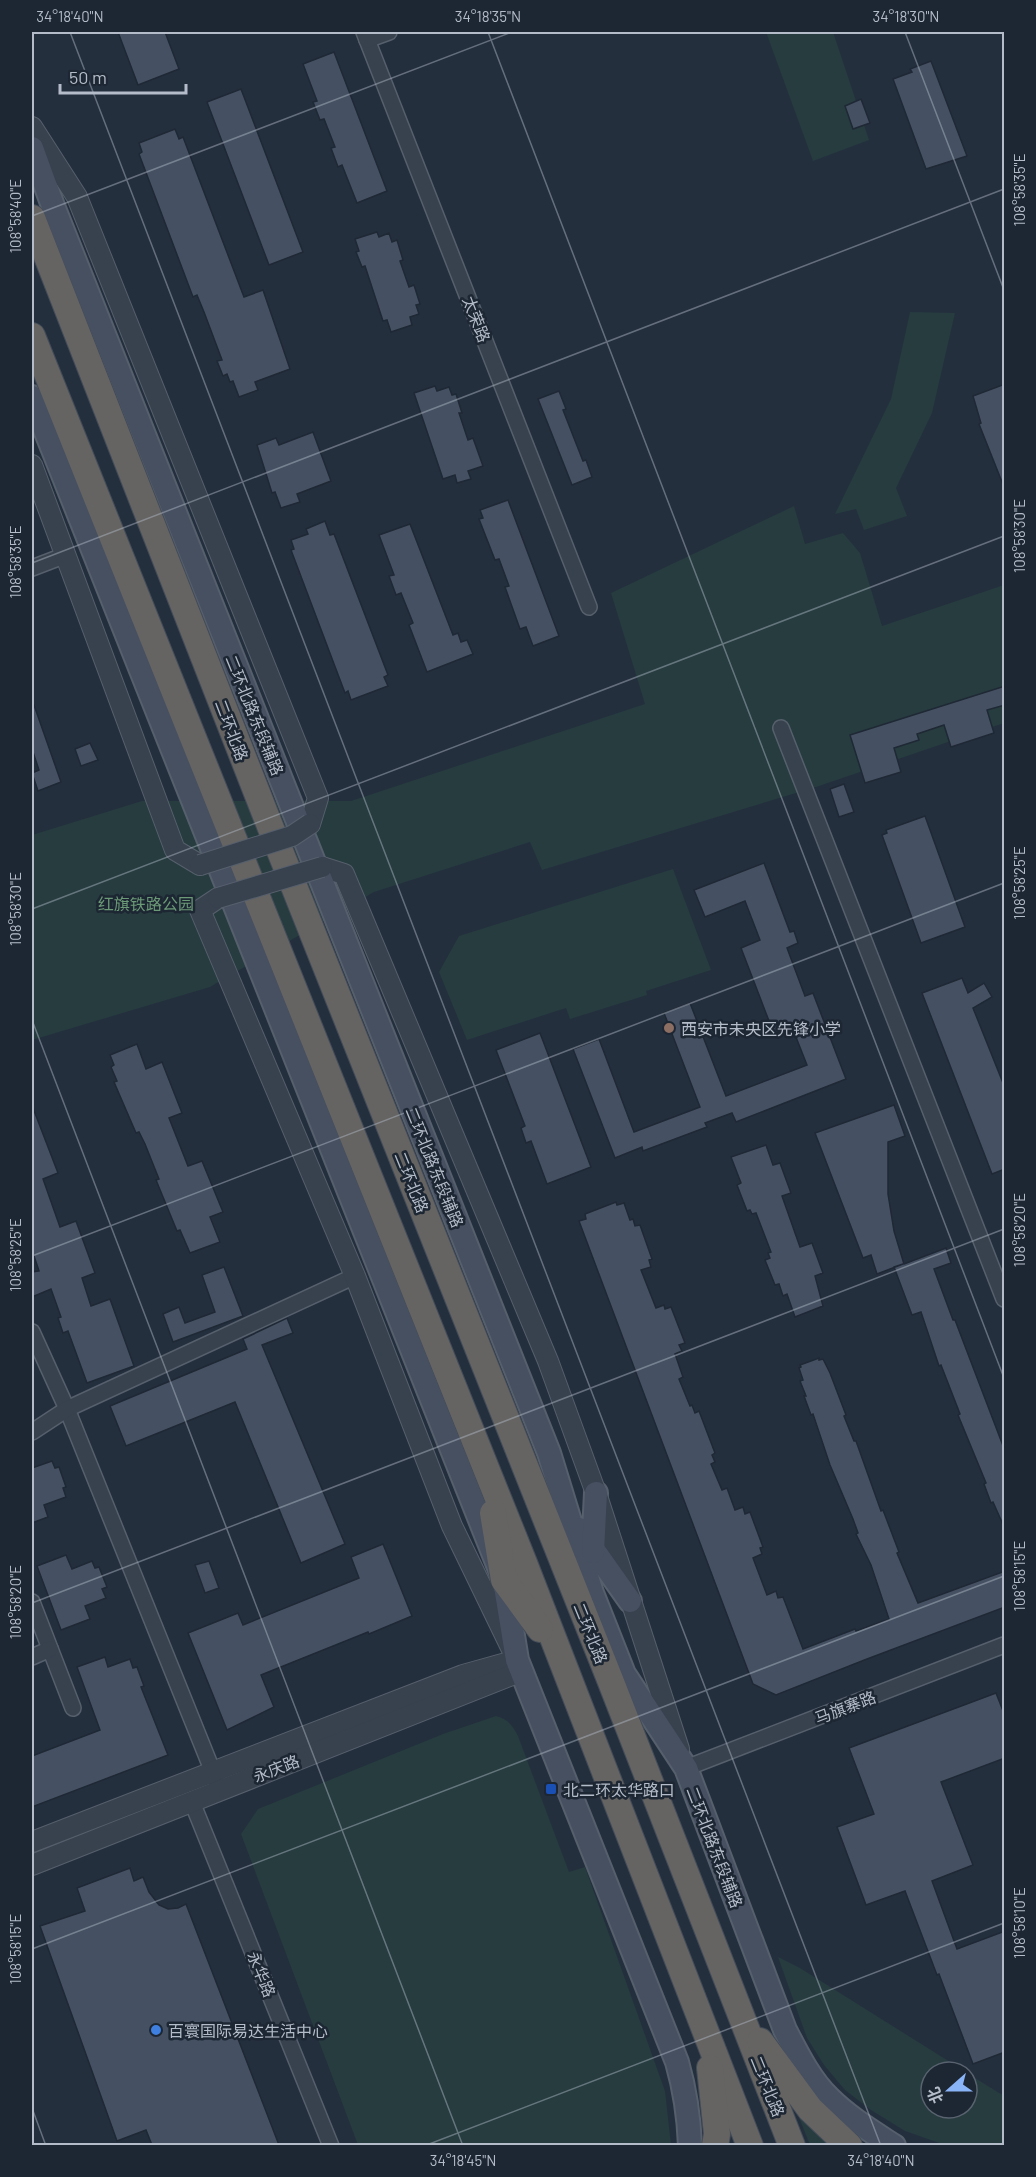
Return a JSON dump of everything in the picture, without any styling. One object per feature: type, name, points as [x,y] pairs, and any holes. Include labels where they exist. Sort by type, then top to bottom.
[{"type":"highway","name":"二环北路","points":[[32,218],[274,837],[792,2145]]},
{"type":"highway","points":[[32,336],[485,1465],[750,2145]]},
{"type":"highway","points":[[485,1465],[504,1580],[561,1657]]},
{"type":"highway","points":[[592,1593],[594,1641],[624,1674]]},
{"type":"highway","points":[[735,2003],[810,2109],[849,2145]]},
{"type":"highway","points":[[707,2035],[717,2134],[715,2145]]},
{"type":"main road","name":"二环北路东段辅路","points":[[32,148],[545,1442],[592,1593],[624,1674],[686,1768],[785,2030],[802,2061],[827,2097],[862,2125],[894,2145]]},
{"type":"main road","points":[[32,397],[504,1580],[519,1666],[677,2062],[689,2119],[690,2145]]},
{"type":"main road","points":[[592,1593],[596,1493]]},
{"type":"main road","points":[[567,1512],[630,1601]]},
{"type":"street","points":[[366,36],[389,32]]},
{"type":"street","name":"太荣路","points":[[366,36],[589,607]]},
{"type":"street","points":[[32,127],[77,198],[318,798],[310,824],[292,836],[200,865],[175,850],[32,465]]},
{"type":"street","points":[[32,568],[66,555]]},
{"type":"street","points":[[781,728],[1005,1299]]},
{"type":"street","points":[[519,1666],[452,1526],[355,1275],[200,910],[218,898],[322,867],[344,874],[548,1361],[596,1493],[686,1768]]},
{"type":"street","points":[[32,1432],[67,1409],[355,1275]]},
{"type":"street","points":[[32,1332],[67,1409],[216,1781]]},
{"type":"street","points":[[32,1602],[73,1708]]},
{"type":"street","name":"马旗寨路","points":[[686,1768],[1005,1645]]},
{"type":"street","points":[[32,1656],[50,1649]]},
{"type":"street","name":"永庆路","points":[[32,1842],[216,1781],[463,1675],[519,1666]]},
{"type":"street","name":"永庆路","points":[[32,1865],[192,1802],[216,1781]]},
{"type":"street","name":"永华路","points":[[192,1802],[331,2145]]},
{"type":"green space","points":[[766,32],[833,32],[869,140],[813,161]]},
{"type":"green space","points":[[910,312],[955,313],[932,413],[896,488],[907,516],[864,530],[856,509],[835,514],[891,399]]},
{"type":"green space","name":"红旗铁路公园","points":[[794,506],[805,544],[843,533],[860,553],[882,626],[1004,585],[1004,723],[819,786],[542,870],[530,842],[374,892],[210,987],[32,1040],[32,835],[142,801],[351,801],[645,704],[611,593]]},
{"type":"green space","points":[[673,869],[711,970],[646,991],[647,995],[570,1019],[566,1008],[467,1040],[439,972],[459,936]]},
{"type":"green space","points":[[496,1716],[509,1723],[518,1736],[569,1872],[585,1867],[665,2091],[671,2145],[358,2145],[241,1834],[258,1809],[443,1734]]},
{"type":"green space","points":[[778,1957],[800,1968],[947,2060],[919,2060],[919,2120],[979,2120],[979,2080],[1004,2096],[1004,2145],[945,2145],[905,2131],[871,2110],[845,2090],[824,2065],[807,2038]]},
{"type":"green space","points":[[796,2110],[839,2145],[810,2145]]},
{"type":"building","points":[[118,32],[165,32],[179,69],[138,85]]},
{"type":"building","points":[[334,52],[387,191],[357,203],[342,165],[338,167],[331,148],[335,147],[324,119],[320,120],[313,102],[317,101],[303,64]]},
{"type":"building","points":[[931,61],[967,156],[926,169],[893,79],[912,72],[910,69]]},
{"type":"building","points":[[241,89],[303,252],[269,265],[207,102]]},
{"type":"building","points":[[861,99],[870,123],[853,129],[845,106]]},
{"type":"building","points":[[175,129],[179,139],[183,137],[244,297],[263,290],[290,369],[255,382],[258,390],[239,397],[233,381],[230,382],[227,374],[223,376],[217,361],[222,360],[204,312],[197,295],[193,297],[139,154],[142,152],[139,143]]},
{"type":"building","points":[[377,232],[379,237],[389,233],[392,242],[397,240],[403,260],[400,261],[409,287],[414,285],[420,304],[416,305],[419,314],[410,317],[412,325],[391,332],[387,320],[383,321],[365,266],[362,267],[356,252],[359,251],[355,239]]},
{"type":"building","points":[[1005,384],[1004,487],[979,424],[981,423],[973,396]]},
{"type":"building","points":[[435,386],[437,391],[449,387],[452,395],[456,394],[462,413],[459,413],[468,440],[473,438],[483,466],[468,471],[471,479],[457,483],[455,475],[443,479],[414,393]]},
{"type":"building","points":[[559,391],[566,409],[563,410],[583,461],[586,460],[592,477],[572,485],[538,399]]},
{"type":"building","points":[[313,432],[331,481],[297,494],[300,502],[281,508],[275,492],[272,493],[257,445],[276,438],[279,445]]},
{"type":"building","points":[[508,500],[559,636],[533,646],[526,627],[520,629],[505,587],[509,586],[499,559],[495,560],[479,519],[483,518],[480,510]]},
{"type":"building","points":[[325,521],[330,535],[334,534],[388,675],[384,677],[388,686],[351,700],[348,691],[345,693],[291,550],[294,549],[291,540],[308,534],[306,529]]},
{"type":"building","points":[[410,524],[453,635],[458,633],[461,642],[467,640],[473,654],[427,672],[409,625],[413,623],[401,593],[396,595],[389,576],[394,575],[379,535]]},
{"type":"building","points":[[1005,686],[1005,705],[987,710],[994,733],[951,747],[944,725],[917,734],[919,740],[894,748],[901,772],[865,783],[850,735]]},
{"type":"building","points":[[34,705],[61,782],[38,791],[32,773],[39,770],[32,749],[32,706]]},
{"type":"building","points":[[90,743],[98,760],[81,766],[75,749]]},
{"type":"building","points":[[844,784],[854,812],[839,817],[830,789]]},
{"type":"building","points":[[925,816],[965,927],[921,943],[882,835],[887,833],[886,830]]},
{"type":"building","points":[[764,863],[790,932],[794,931],[798,943],[787,948],[805,996],[813,993],[846,1079],[736,1122],[732,1113],[705,1123],[707,1127],[643,1151],[642,1147],[615,1158],[573,1049],[599,1039],[634,1132],[700,1107],[664,1013],[690,1003],[726,1096],[807,1065],[792,1027],[774,1034],[741,948],[760,940],[745,901],[705,917],[694,890]]},
{"type":"building","points":[[962,978],[968,993],[984,983],[992,997],[973,1008],[1005,1088],[1005,1169],[992,1174],[922,993]]},
{"type":"building","points":[[540,1033],[591,1167],[547,1184],[531,1141],[526,1143],[521,1128],[525,1126],[496,1050]]},
{"type":"building","points":[[137,1044],[146,1069],[162,1062],[182,1113],[169,1118],[188,1166],[202,1161],[223,1212],[210,1217],[220,1242],[190,1253],[180,1230],[177,1231],[156,1180],[159,1179],[145,1144],[139,1132],[136,1133],[114,1082],[117,1081],[111,1067],[114,1065],[110,1055]]},
{"type":"building","points":[[894,1105],[905,1136],[888,1142],[888,1194],[894,1231],[904,1264],[946,1248],[951,1263],[934,1269],[1005,1451],[1005,1529],[993,1502],[991,1503],[984,1484],[986,1483],[958,1415],[960,1414],[941,1365],[939,1366],[921,1312],[912,1315],[894,1267],[877,1274],[871,1255],[863,1258],[815,1133]]},
{"type":"building","points":[[33,1108],[58,1173],[43,1179],[60,1227],[76,1221],[95,1273],[82,1278],[91,1306],[110,1299],[134,1366],[87,1383],[68,1331],[63,1333],[58,1318],[61,1317],[51,1289],[32,1297],[32,1272],[39,1271],[32,1250]]},
{"type":"building","points":[[766,1145],[773,1165],[780,1163],[791,1193],[782,1196],[800,1247],[812,1243],[823,1273],[815,1276],[823,1306],[795,1317],[787,1294],[783,1296],[779,1284],[775,1285],[765,1260],[770,1258],[768,1253],[771,1252],[756,1213],[752,1214],[750,1210],[747,1211],[737,1185],[741,1183],[731,1157]]},
{"type":"building","points":[[616,1202],[617,1205],[624,1203],[630,1220],[633,1219],[635,1226],[640,1225],[652,1259],[649,1260],[651,1267],[641,1270],[656,1308],[664,1305],[665,1309],[671,1307],[685,1343],[679,1345],[682,1351],[675,1354],[683,1377],[679,1379],[690,1406],[692,1405],[695,1413],[699,1411],[715,1453],[712,1455],[715,1462],[711,1464],[722,1490],[727,1488],[735,1510],[743,1507],[745,1514],[750,1512],[763,1547],[760,1548],[762,1554],[753,1558],[767,1595],[776,1591],[778,1598],[783,1597],[803,1649],[889,1619],[871,1565],[856,1534],[858,1533],[853,1519],[804,1396],[806,1396],[800,1381],[803,1380],[800,1365],[819,1358],[819,1360],[823,1359],[830,1373],[846,1415],[844,1416],[854,1441],[856,1441],[918,1603],[1005,1571],[1005,1607],[776,1695],[753,1684],[579,1221],[586,1219],[585,1214]]},
{"type":"building","points":[[224,1267],[243,1316],[173,1342],[163,1314],[179,1307],[185,1323],[215,1312],[202,1275]]},
{"type":"building","points":[[287,1318],[293,1333],[262,1345],[345,1544],[301,1563],[235,1402],[126,1446],[110,1406],[247,1349],[243,1339]]},
{"type":"building","points":[[52,1461],[55,1468],[59,1467],[66,1487],[63,1488],[66,1497],[44,1505],[48,1517],[32,1523],[32,1468]]},
{"type":"building","points":[[383,1544],[412,1616],[261,1675],[274,1707],[227,1730],[188,1633],[238,1613],[243,1625],[359,1578],[351,1557]]},
{"type":"building","points":[[66,1555],[72,1569],[92,1561],[95,1568],[99,1567],[107,1587],[102,1589],[106,1598],[85,1606],[90,1619],[61,1630],[37,1566]]},
{"type":"building","points":[[209,1561],[219,1588],[205,1593],[195,1565]]},
{"type":"building","points":[[105,1657],[108,1667],[130,1659],[133,1668],[137,1667],[144,1686],[141,1687],[168,1755],[32,1807],[32,1756],[100,1730],[77,1667]]},
{"type":"building","points":[[996,1693],[1005,1716],[1005,1758],[941,1782],[973,1865],[932,1881],[957,1949],[1005,1931],[1005,2052],[979,2062],[971,2060],[905,1891],[866,1905],[837,1827],[874,1814],[849,1748]]},
{"type":"building","name":"百寰国际易达生活中心","points":[[130,1868],[134,1881],[143,1877],[149,1892],[159,1905],[168,1909],[186,1904],[279,2145],[152,2145],[146,2130],[117,2141],[40,1926],[85,1911],[77,1888]]},
{"type":"place","name":"西安市未央区先锋小学","points":[[669,1028]]},
{"type":"place","name":"北二环太华路口","points":[[551,1789]]},
{"type":"place","name":"百寰国际易达生活中心","points":[[156,2030]]}]
